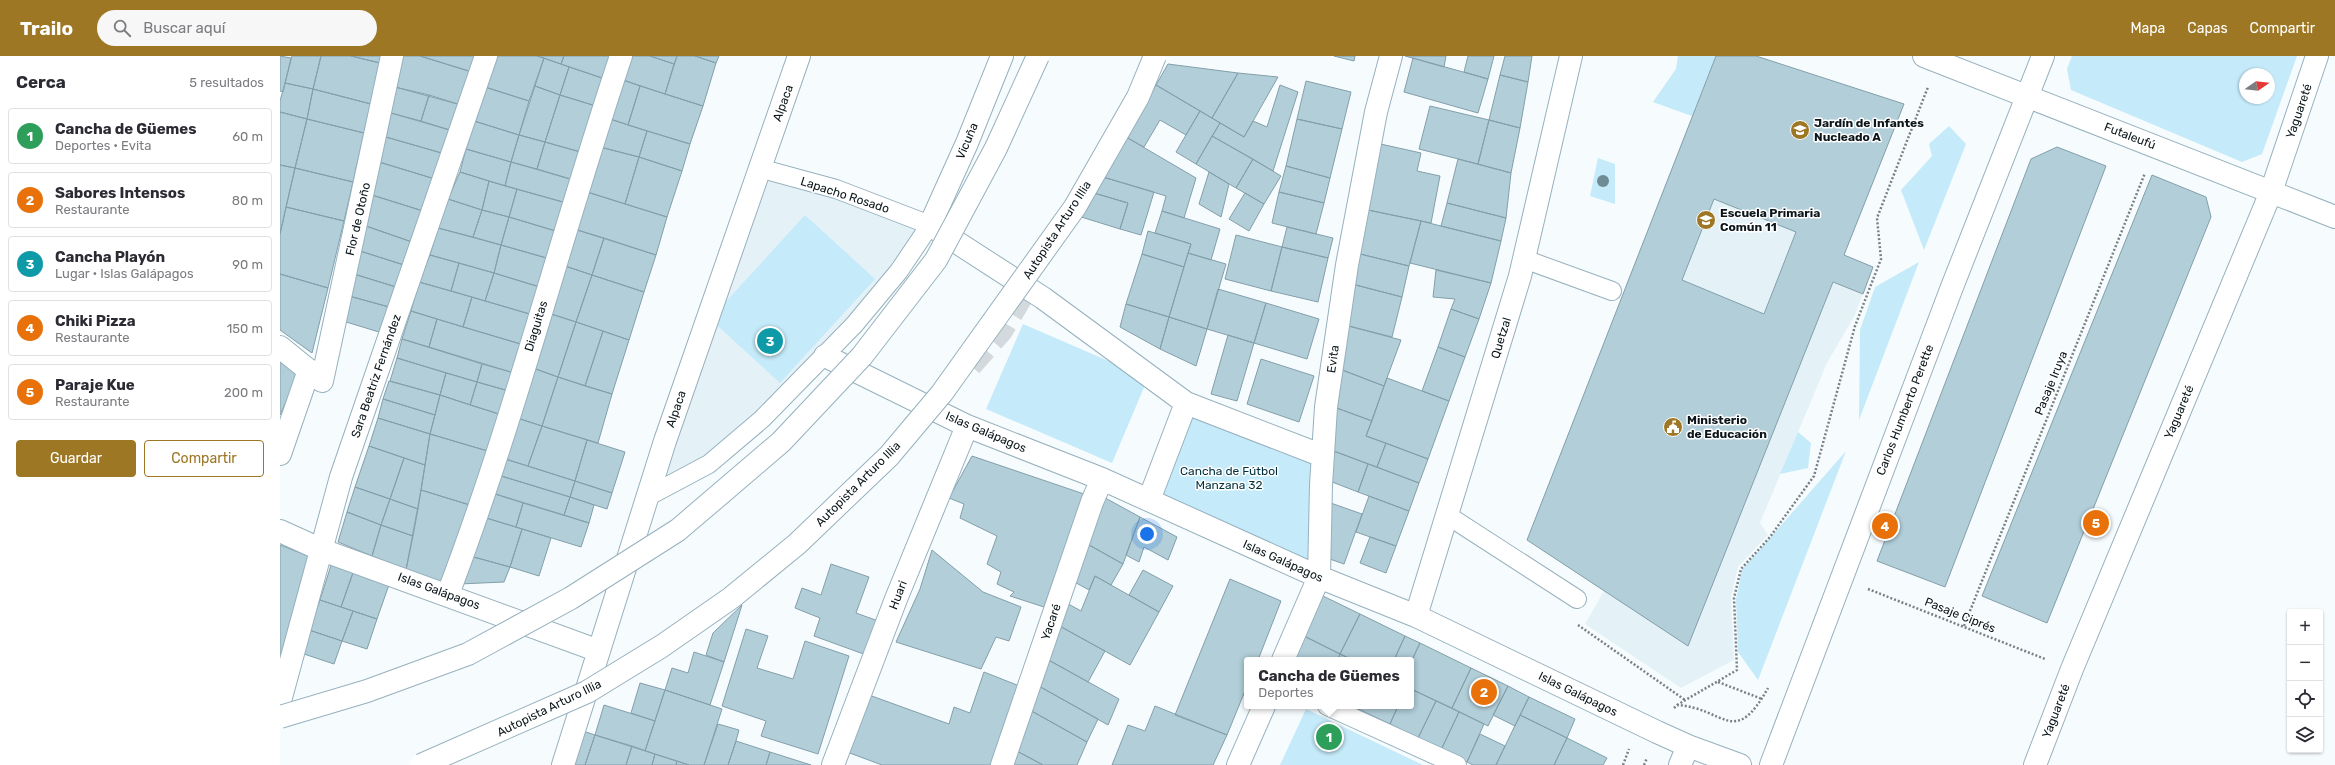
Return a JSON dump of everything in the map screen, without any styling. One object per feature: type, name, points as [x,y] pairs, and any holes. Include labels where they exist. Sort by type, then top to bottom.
[{"type":"main road","name":"Flor de Otoño","points":[[280,454],[315,375],[392,56]]},
{"type":"main road","name":"Sara Beatriz Fernández","points":[[280,701],[341,477],[486,56]]},
{"type":"main road","name":"Diaguitas","points":[[448,594],[474,527],[590,148],[620,56]]},
{"type":"main road","name":"Alpaca","points":[[563,765],[647,497],[759,168],[799,56]]},
{"type":"main road","points":[[280,716],[367,691],[468,654],[571,598],[678,530],[781,442],[862,356],[936,260],[996,148],[1038,56]]},
{"type":"main road","name":"Autopista Arturo Illia","points":[[421,765],[500,732],[587,692],[656,650],[731,598],[797,544],[826,517],[889,456],[928,410],[1014,296],[1075,207],[1138,97],[1155,56]]},
{"type":"main road","name":"Evita","points":[[1284,657],[1319,577],[1326,407],[1347,265],[1376,112],[1391,56]]},
{"type":"main road","name":"Quetzal","points":[[1416,616],[1524,259],[1571,56]]},
{"type":"main road","name":"Carlos Humberto Perette","points":[[1771,765],[1952,287],[2043,56]]},
{"type":"main road","name":"Yaguareté","points":[[2035,765],[2072,670],[2271,192],[2318,56]]},
{"type":"main road","name":"Vicuña","points":[[930,225],[967,143],[996,59]]},
{"type":"main road","name":"Futaleufú","points":[[1931,59],[2335,217]]},
{"type":"main road","points":[[930,225],[1043,298],[1186,403],[1323,456]]},
{"type":"main road","points":[[280,347],[315,375]]},
{"type":"main road","name":"Islas Galápagos","points":[[825,356],[967,426],[1102,479],[1319,577],[1416,616],[1657,732],[1684,756],[1740,765]]},
{"type":"main road","points":[[1149,500],[1186,403]]},
{"type":"main road","name":"Huari","points":[[833,765],[896,599],[967,426]]},
{"type":"main road","name":"Yacaré","points":[[1002,765],[1092,502],[1102,479]]},
{"type":"main road","name":"Islas Galápagos","points":[[280,531],[322,550],[448,594],[599,651]]},
{"type":"main road","points":[[1238,765],[1263,709]]},
{"type":"lane","name":"Lapacho Rosado","points":[[759,168],[836,189],[930,225]]},
{"type":"lane","points":[[647,497],[709,464],[762,419],[854,325],[899,271],[930,225]]},
{"type":"lane","points":[[1524,259],[1612,291]]},
{"type":"lane","points":[[1447,515],[1577,600]]},
{"type":"lane","points":[[1334,709],[1457,765]]},
{"type":"path","points":[[1644,765],[1657,732],[1677,705],[1737,670],[1734,598],[1740,569],[1770,537],[1814,476],[1855,326],[1881,259],[1877,218],[1931,59]]},
{"type":"path","name":"Pasaje Iruya","points":[[1964,626],[2156,147]]},
{"type":"path","name":"Pasaje Ciprés","points":[[1841,578],[2072,670]]},
{"type":"path","points":[[1718,682],[1791,711]]},
{"type":"path","points":[[1677,705],[1690,706],[1730,721],[1741,721],[1752,715],[1771,682]]},
{"type":"shaded area","name":"Ministerio de Educación","points":[[1678,56],[1756,56],[1904,104],[1844,255],[1873,267],[1855,315],[1827,363],[1760,523],[1768,535],[1738,567],[1731,598],[1734,660],[1681,688],[1585,624],[1604,591],[1527,540],[1692,116],[1653,102],[1676,69]]},
{"type":"shaded area","points":[[759,168],[930,225],[762,419],[647,497]]},
{"type":"green space","points":[[1678,56],[1716,56],[1692,116],[1653,102],[1676,69]]},
{"type":"green space","points":[[2072,56],[2297,56],[2262,154],[2242,162],[2071,90],[2067,69]]},
{"type":"green space","points":[[1949,126],[1966,144],[1924,250],[1901,190],[1932,156],[1929,144]]},
{"type":"green space","points":[[1598,158],[1615,164],[1615,204],[1590,196]]},
{"type":"green space","points":[[805,215],[875,279],[780,383],[710,319]]},
{"type":"green space","points":[[1919,262],[1859,420],[1860,330],[1875,287]]},
{"type":"green space","points":[[1023,324],[1148,378],[1112,463],[986,409]]},
{"type":"green space","name":"Cancha de Fútbol Manzana 32","points":[[1190,410],[1316,460],[1311,569],[1158,495]]},
{"type":"green space","points":[[1798,432],[1811,443],[1808,468],[1780,474]]},
{"type":"green space","points":[[1846,451],[1758,680],[1738,652],[1736,599],[1742,570]]},
{"type":"green space","points":[[1306,709],[1423,765],[1280,765]]},
{"type":"building","points":[[280,56],[291,58],[283,92],[280,91]]},
{"type":"building","points":[[292,56],[321,56],[313,89],[285,83]]},
{"type":"building","points":[[321,56],[351,56],[380,63],[371,104],[313,89]]},
{"type":"building","points":[[351,56],[382,56],[380,63]]},
{"type":"building","points":[[402,56],[420,56],[472,72],[461,105],[395,87]]},
{"type":"building","points":[[420,56],[478,56],[472,72]]},
{"type":"building","points":[[496,56],[537,56],[544,58],[529,101],[485,87]]},
{"type":"building","points":[[537,56],[564,56],[561,64]]},
{"type":"building","points":[[564,56],[616,56],[608,80],[561,64]]},
{"type":"building","points":[[631,56],[650,56],[674,64],[665,94],[623,80]]},
{"type":"building","points":[[650,56],[677,56],[674,64]]},
{"type":"building","points":[[677,56],[695,56],[716,63],[703,106],[665,94]]},
{"type":"building","points":[[695,56],[719,56],[716,63]]},
{"type":"building","points":[[1334,56],[1355,56],[1354,61]]},
{"type":"building","points":[[1405,56],[1446,56],[1444,67]]},
{"type":"building","points":[[1468,56],[1494,56],[1488,79],[1464,72]]},
{"type":"building","points":[[1505,56],[1532,56],[1528,82],[1500,75]]},
{"type":"building","name":"Ministerio de Educación","points":[[1716,56],[1756,56],[1904,104],[1844,255],[1873,267],[1863,294],[1833,282],[1688,646],[1527,540]],"holes":[[[1714,199],[1796,232],[1764,314],[1682,280]]]},
{"type":"building","points":[[544,58],[569,67],[560,95],[535,86]]},
{"type":"building","points":[[1413,58],[1488,79],[1478,113],[1404,92]]},
{"type":"building","points":[[1168,64],[1238,73],[1212,118],[1156,85]]},
{"type":"building","points":[[569,67],[608,80],[599,107],[560,95]]},
{"type":"building","points":[[1238,73],[1278,77],[1244,137],[1212,118]]},
{"type":"building","points":[[1500,75],[1528,82],[1520,128],[1489,120]]},
{"type":"building","points":[[623,80],[640,86],[628,125],[610,119]]},
{"type":"building","points":[[1306,81],[1351,92],[1342,129],[1297,119]]},
{"type":"building","points":[[285,83],[313,89],[307,119],[280,112],[280,101]]},
{"type":"building","points":[[1156,85],[1200,111],[1186,135],[1160,120],[1144,147],[1126,137]]},
{"type":"building","points":[[1280,85],[1298,92],[1273,171],[1212,136],[1220,123],[1244,137],[1253,121],[1267,127]]},
{"type":"building","points":[[535,86],[560,95],[545,142],[519,135]]},
{"type":"building","points":[[640,86],[703,106],[690,144],[628,125]]},
{"type":"building","points":[[395,87],[429,95],[421,121],[391,113]]},
{"type":"building","points":[[485,87],[529,101],[519,135],[474,121]]},
{"type":"building","points":[[313,89],[371,104],[364,133],[307,119]]},
{"type":"building","points":[[429,95],[461,105],[453,131],[421,121]]},
{"type":"building","points":[[560,95],[599,107],[584,153],[545,142]]},
{"type":"building","points":[[1430,106],[1489,120],[1478,164],[1419,149]]},
{"type":"building","points":[[1200,111],[1220,123],[1196,164],[1176,152]]},
{"type":"building","points":[[280,112],[307,119],[295,168],[280,165]]},
{"type":"building","points":[[391,113],[453,131],[445,154],[386,137]]},
{"type":"building","points":[[307,119],[364,133],[353,182],[295,168]]},
{"type":"building","points":[[610,119],[647,131],[639,157],[600,147]]},
{"type":"building","points":[[1297,119],[1342,129],[1330,178],[1286,166]]},
{"type":"building","points":[[1489,120],[1520,128],[1511,173],[1478,164]]},
{"type":"building","points":[[474,121],[519,135],[511,162],[466,149]]},
{"type":"building","points":[[647,131],[690,144],[682,171],[639,157]]},
{"type":"building","points":[[519,135],[545,142],[537,169],[511,162]]},
{"type":"building","points":[[1212,136],[1253,159],[1236,188],[1196,164]]},
{"type":"building","points":[[386,137],[445,154],[435,179],[379,162]]},
{"type":"building","points":[[1126,137],[1196,178],[1184,218],[1162,211],[1166,196],[1103,177]]},
{"type":"building","points":[[545,142],[584,153],[577,181],[537,169]]},
{"type":"building","points":[[1376,143],[1421,153],[1417,171],[1440,176],[1431,223],[1363,209]]},
{"type":"building","points":[[600,147],[639,157],[625,204],[584,191]]},
{"type":"building","points":[[2057,147],[2106,166],[1945,587],[1877,561],[2031,159]]},
{"type":"building","points":[[466,149],[511,162],[505,186],[460,172]]},
{"type":"building","points":[[639,157],[682,171],[667,217],[625,204]]},
{"type":"building","points":[[1253,159],[1281,176],[1264,204],[1236,188]]},
{"type":"building","points":[[1458,159],[1511,173],[1506,218],[1447,203]]},
{"type":"building","points":[[379,162],[435,179],[423,211],[372,195]]},
{"type":"building","points":[[511,162],[577,181],[570,204],[505,186]]},
{"type":"building","points":[[280,165],[295,168],[280,234]]},
{"type":"building","points":[[1286,166],[1330,178],[1324,203],[1279,192]]},
{"type":"building","points":[[295,168],[353,182],[344,221],[286,207]]},
{"type":"building","points":[[460,172],[489,181],[482,210],[448,199]]},
{"type":"building","points":[[1209,172],[1229,184],[1221,217],[1199,204]]},
{"type":"building","points":[[2152,175],[2206,197],[2211,217],[2047,623],[1982,596]]},
{"type":"building","points":[[1103,177],[1154,192],[1141,235],[1120,229],[1128,203],[1094,193]]},
{"type":"building","points":[[489,181],[517,189],[509,217],[482,210]]},
{"type":"building","points":[[517,189],[570,204],[559,232],[509,217]]},
{"type":"building","points":[[584,191],[667,217],[656,255],[574,229]]},
{"type":"building","points":[[1279,192],[1324,203],[1316,234],[1272,223]]},
{"type":"building","points":[[1094,193],[1128,203],[1120,229],[1078,216]]},
{"type":"building","points":[[1245,193],[1264,204],[1249,231],[1229,219]]},
{"type":"building","points":[[372,195],[423,211],[412,242],[366,226]]},
{"type":"building","points":[[448,199],[482,210],[473,237],[438,228]]},
{"type":"building","points":[[1447,203],[1506,218],[1501,241],[1441,226]]},
{"type":"building","points":[[286,207],[344,221],[328,288],[280,274],[280,234]]},
{"type":"building","points":[[1363,209],[1421,221],[1409,266],[1352,252]]},
{"type":"building","points":[[482,210],[509,217],[501,245],[473,237]]},
{"type":"building","points":[[1162,211],[1220,229],[1211,260],[1188,253],[1191,244],[1155,233]]},
{"type":"building","points":[[509,217],[559,232],[550,259],[501,245]]},
{"type":"building","points":[[1421,221],[1501,241],[1491,283],[1410,263]]},
{"type":"building","points":[[366,226],[412,242],[404,265],[360,251]]},
{"type":"building","points":[[1287,227],[1333,238],[1328,258],[1282,247]]},
{"type":"building","points":[[438,228],[501,245],[494,273],[430,255]]},
{"type":"building","points":[[574,229],[604,238],[592,275],[562,265]]},
{"type":"building","points":[[1148,231],[1191,244],[1184,267],[1142,254]]},
{"type":"building","points":[[1236,235],[1282,247],[1271,291],[1225,279]]},
{"type":"building","points":[[604,238],[656,255],[644,292],[592,275]]},
{"type":"building","points":[[501,245],[550,259],[543,288],[494,273]]},
{"type":"building","points":[[1282,247],[1328,258],[1318,302],[1271,291]]},
{"type":"building","points":[[360,251],[404,265],[396,287],[354,274]]},
{"type":"building","points":[[1352,252],[1409,266],[1402,297],[1348,283]]},
{"type":"building","points":[[1188,253],[1226,264],[1207,329],[1169,317]]},
{"type":"building","points":[[1142,254],[1184,267],[1169,317],[1126,304]]},
{"type":"building","points":[[430,255],[459,263],[451,291],[419,282]]},
{"type":"building","points":[[459,263],[494,273],[485,301],[451,291]]},
{"type":"building","points":[[562,265],[592,275],[576,322],[548,313]]},
{"type":"building","points":[[1436,270],[1491,283],[1479,319],[1451,309],[1455,299],[1433,297]]},
{"type":"building","points":[[494,273],[543,288],[533,315],[485,301]]},
{"type":"building","points":[[280,274],[328,288],[312,353],[280,330]]},
{"type":"building","points":[[354,274],[396,287],[389,307],[349,296]]},
{"type":"building","points":[[592,275],[644,292],[629,340],[576,322]]},
{"type":"building","points":[[419,282],[472,297],[463,327],[411,311]]},
{"type":"building","points":[[1348,283],[1402,297],[1392,337],[1341,324]]},
{"type":"building","points":[[1218,289],[1266,303],[1254,343],[1207,329]]},
{"type":"building","points":[[349,296],[389,307],[379,332],[343,321]]},
{"type":"building","points":[[472,297],[533,315],[524,345],[463,327]]},
{"type":"building","points":[[1266,303],[1319,319],[1307,359],[1254,343]]},
{"type":"building","points":[[1126,304],[1169,317],[1160,349],[1120,327]]},
{"type":"building","points":[[1451,309],[1479,319],[1465,357],[1438,347]]},
{"type":"building","points":[[411,311],[437,319],[429,347],[402,339]]},
{"type":"building","points":[[548,313],[576,322],[558,377],[530,367]]},
{"type":"building","points":[[1169,317],[1207,329],[1196,366],[1160,349]]},
{"type":"building","points":[[437,319],[524,345],[514,373],[429,347]]},
{"type":"building","points":[[576,322],[603,331],[585,386],[558,377]]},
{"type":"building","points":[[1341,324],[1401,340],[1384,386],[1337,368]]},
{"type":"building","points":[[603,331],[629,340],[612,394],[585,386]]},
{"type":"building","points":[[1228,335],[1254,343],[1237,401],[1211,394]]},
{"type":"building","points":[[402,339],[482,364],[477,382],[397,358]]},
{"type":"building","points":[[1438,347],[1465,357],[1449,401],[1422,391]]},
{"type":"building","points":[[397,358],[446,373],[440,395],[390,381]]},
{"type":"building","points":[[1261,359],[1314,376],[1299,422],[1247,404]]},
{"type":"building","points":[[280,361],[299,373],[280,415]]},
{"type":"building","points":[[482,364],[514,373],[509,391],[477,382]]},
{"type":"building","points":[[530,367],[558,377],[542,426],[514,417]]},
{"type":"building","points":[[1337,368],[1384,386],[1372,421],[1334,407]]},
{"type":"building","points":[[446,373],[477,382],[470,405],[440,395]]},
{"type":"building","points":[[558,377],[612,394],[598,443],[542,426]]},
{"type":"building","points":[[1387,378],[1449,401],[1428,459],[1366,436]]},
{"type":"building","points":[[389,381],[440,395],[435,415],[383,399]]},
{"type":"building","points":[[477,382],[509,391],[502,415],[470,405]]},
{"type":"building","points":[[440,395],[502,415],[491,452],[430,434]]},
{"type":"building","points":[[383,399],[435,415],[430,434],[378,418]]},
{"type":"building","points":[[1334,407],[1372,421],[1366,436],[1386,443],[1377,467],[1331,450]]},
{"type":"building","points":[[514,417],[542,426],[528,466],[502,458]]},
{"type":"building","points":[[378,418],[430,434],[425,465],[369,446]]},
{"type":"building","points":[[542,426],[587,440],[575,481],[528,466]]},
{"type":"building","points":[[430,434],[491,452],[473,506],[421,490]]},
{"type":"building","points":[[587,440],[625,452],[612,493],[575,481]]},
{"type":"building","points":[[1386,443],[1428,459],[1419,483],[1377,467]]},
{"type":"building","points":[[369,446],[404,458],[390,499],[355,487]]},
{"type":"building","points":[[1331,450],[1368,464],[1358,492],[1327,480]]},
{"type":"building","points":[[972,456],[1084,494],[1044,607],[1010,596],[1014,592],[997,584],[1001,572],[987,564],[997,536],[960,518],[964,504],[949,498]]},
{"type":"building","points":[[404,458],[425,465],[418,509],[390,499]]},
{"type":"building","points":[[502,458],[575,481],[570,497],[498,475]]},
{"type":"building","points":[[1368,464],[1419,483],[1409,511],[1358,492]]},
{"type":"building","points":[[498,475],[570,497],[564,515],[492,493]]},
{"type":"building","points":[[575,481],[612,493],[607,509],[570,497]]},
{"type":"building","points":[[355,487],[390,499],[381,525],[347,512]]},
{"type":"building","points":[[421,490],[473,506],[442,585],[406,570]]},
{"type":"building","points":[[492,493],[523,503],[516,527],[483,517]]},
{"type":"building","points":[[1098,494],[1140,517],[1123,564],[1082,541]]},
{"type":"building","points":[[1369,496],[1409,511],[1396,546],[1356,532]]},
{"type":"building","points":[[570,497],[594,505],[589,523],[564,515]]},
{"type":"building","points":[[390,499],[418,509],[413,536],[381,525]]},
{"type":"building","points":[[1325,501],[1362,514],[1344,564],[1324,557]]},
{"type":"building","points":[[523,503],[589,523],[581,547],[516,527]]},
{"type":"building","points":[[347,512],[381,525],[372,556],[338,542]]},
{"type":"building","points":[[483,517],[522,529],[510,567],[470,556]]},
{"type":"building","points":[[1140,517],[1177,537],[1168,560],[1144,547],[1139,562],[1126,555]]},
{"type":"building","points":[[381,525],[413,536],[406,570],[372,556]]},
{"type":"building","points":[[522,529],[551,538],[539,576],[510,567]]},
{"type":"building","points":[[1370,537],[1396,546],[1386,573],[1360,563]]},
{"type":"building","points":[[1082,541],[1123,564],[1111,585],[1095,576],[1089,590],[1069,579]]},
{"type":"building","points":[[280,545],[308,556],[282,660],[280,660]]},
{"type":"building","points":[[932,550],[983,592],[1021,607],[1009,641],[996,637],[981,669],[896,642],[920,589]]},
{"type":"building","points":[[470,556],[510,567],[504,582],[459,584]]},
{"type":"building","points":[[333,559],[355,567],[341,607],[320,600]]},
{"type":"building","points":[[831,564],[869,577],[856,613],[881,622],[869,656],[814,636],[820,618],[795,608],[802,588],[821,595]]},
{"type":"building","points":[[355,567],[391,579],[377,619],[341,607]]},
{"type":"building","points":[[1143,570],[1173,586],[1159,612],[1129,595]]},
{"type":"building","points":[[1095,576],[1159,612],[1130,665],[1056,624],[1063,601],[1081,611]]},
{"type":"building","points":[[1230,579],[1281,601],[1259,657],[1244,657],[1244,693],[1227,735],[1175,715]]},
{"type":"building","points":[[1323,596],[1360,614],[1340,654],[1304,636]]},
{"type":"building","points":[[320,600],[353,611],[342,641],[309,630]]},
{"type":"building","points":[[742,605],[724,662],[706,655],[713,633]]},
{"type":"building","points":[[353,611],[377,619],[367,649],[342,641]]},
{"type":"building","points":[[1360,614],[1405,636],[1395,657],[1346,657],[1340,654]]},
{"type":"building","points":[[1056,624],[1105,651],[1088,682],[1045,658]]},
{"type":"building","points":[[746,629],[768,636],[757,668],[793,679],[805,641],[849,656],[818,754],[761,736],[766,721],[722,706]]},
{"type":"building","points":[[309,630],[342,641],[334,664],[301,653]]},
{"type":"building","points":[[1304,636],[1340,654],[1339,657],[1294,657]]},
{"type":"building","points":[[1405,636],[1420,643],[1413,657],[1395,657]]},
{"type":"building","points":[[1420,643],[1471,668],[1452,708],[1414,690],[1413,657]]},
{"type":"building","points":[[694,652],[724,662],[710,705],[665,690],[672,668],[688,673]]},
{"type":"building","points":[[1340,654],[1346,657],[1339,657]]},
{"type":"building","points":[[1045,658],[1119,699],[1108,725],[1037,685]]},
{"type":"building","points":[[1471,668],[1508,686],[1488,726],[1452,708]]},
{"type":"building","points":[[984,672],[1022,687],[996,765],[882,765],[847,752],[869,695],[949,724],[954,707],[970,713]]},
{"type":"building","points":[[640,683],[665,690],[655,721],[631,713]]},
{"type":"building","points":[[1037,685],[1098,719],[1087,742],[1028,709]]},
{"type":"building","points":[[1508,686],[1529,697],[1515,726],[1493,715]]},
{"type":"building","points":[[665,690],[722,709],[704,765],[689,765],[645,751]]},
{"type":"building","points":[[1414,690],[1436,701],[1418,738],[1390,724],[1397,709],[1414,709]]},
{"type":"building","points":[[1529,697],[1575,719],[1567,738],[1520,715]]},
{"type":"building","points":[[1436,701],[1459,712],[1441,750],[1418,738]]},
{"type":"building","points":[[604,705],[655,721],[645,751],[595,735]]},
{"type":"building","points":[[1155,706],[1227,735],[1213,765],[1112,765],[1128,725],[1145,731]]},
{"type":"building","points":[[1028,709],[1087,742],[1077,765],[1043,765],[1015,750]]},
{"type":"building","points":[[1358,709],[1397,709],[1390,724]]},
{"type":"building","points":[[1459,712],[1484,724],[1467,762],[1441,750]]},
{"type":"building","points":[[1520,715],[1567,738],[1554,765],[1496,765]]},
{"type":"building","points":[[718,724],[739,730],[728,765],[704,765]]},
{"type":"building","points":[[583,731],[595,735],[585,765],[572,765]]},
{"type":"building","points":[[1480,734],[1505,746],[1496,765],[1473,765],[1467,762]]},
{"type":"building","points":[[595,735],[632,746],[626,765],[585,765]]},
{"type":"building","points":[[1567,738],[1607,758],[1603,765],[1554,765]]},
{"type":"building","points":[[736,741],[770,752],[766,765],[728,765]]},
{"type":"building","points":[[632,746],[655,754],[652,765],[626,765]]},
{"type":"building","points":[[1015,750],[1043,765],[1010,765]]},
{"type":"building","points":[[770,752],[811,765],[766,765]]},
{"type":"building","points":[[655,754],[677,761],[676,765],[652,765]]},
{"type":"building","points":[[677,761],[689,765],[676,765]]},
{"type":"tunnel","points":[[971,366],[1002,331],[1028,287]]},
{"type":"place","name":"Jardín de Infantes Nucleado A","points":[[1800,130]]},
{"type":"place","name":"Escuela Primaria Común 11","points":[[1706,220]]},
{"type":"place","name":"Cancha Playón","points":[[770,341]]},
{"type":"place","name":"Ministerio de Educación","points":[[1673,427]]},
{"type":"place","name":"Paraje Kue","points":[[2096,523]]},
{"type":"place","name":"Chiki Pizza","points":[[1885,526]]},
{"type":"place","name":"Sabores Intensos","points":[[1484,692]]},
{"type":"place","name":"Cancha de Güemes","points":[[1329,737]]}]
